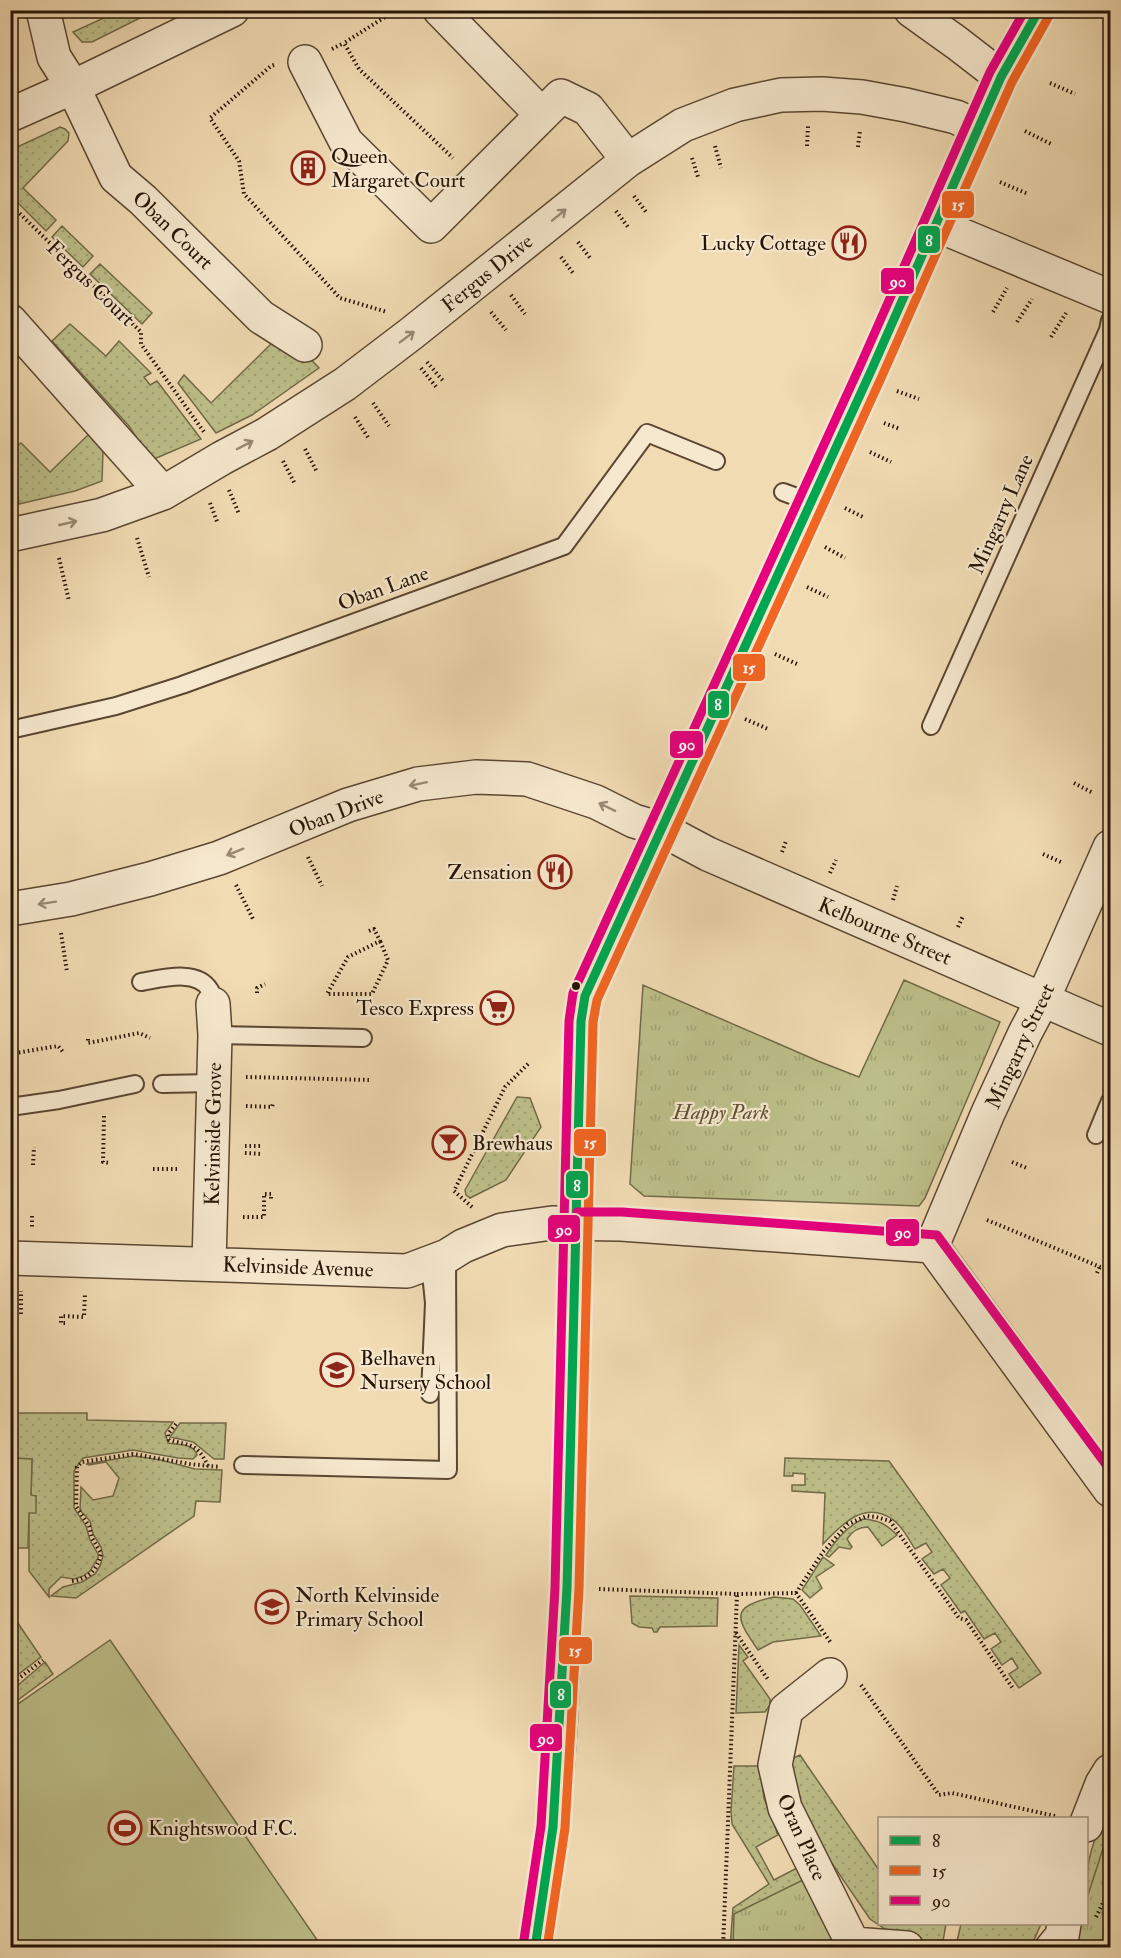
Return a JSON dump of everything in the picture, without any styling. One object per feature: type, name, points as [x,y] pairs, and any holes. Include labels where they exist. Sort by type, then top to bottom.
[{"type":"street","name":"Oban Court","points":[[43,10],[54,57],[74,87],[116,177],[143,200],[261,317],[305,345]]},
{"type":"street","points":[[10,115],[74,87],[232,10]]},
{"type":"street","points":[[440,10],[542,115]]},
{"type":"street","points":[[911,10],[1000,77]]},
{"type":"street","points":[[534,1947],[553,1827],[567,1588],[582,1007],[589,986],[661,829],[797,497],[936,225],[1000,77],[1039,10]]},
{"type":"street","points":[[305,62],[346,142],[431,226],[561,96],[588,109],[629,175]]},
{"type":"street","name":"Fergus Drive","points":[[10,535],[102,515],[163,493],[267,434],[345,384],[419,347],[629,175],[683,125],[735,105],[781,95],[822,94],[862,97],[956,117],[979,128]]},
{"type":"street","points":[[936,225],[1110,297]]},
{"type":"street","points":[[10,321],[163,493]]},
{"type":"street","name":"Oban Drive","points":[[10,909],[71,899],[207,862],[348,805],[418,783],[476,777],[528,779],[596,802],[634,820],[661,829]]},
{"type":"street","name":"Kelbourne Street","points":[[661,829],[708,854],[1110,1029]]},
{"type":"street","name":"Mingarry Street","points":[[932,1246],[1025,1032],[1107,866]]},
{"type":"street","name":"Kelvinside Grove","points":[[209,1264],[214,1020]]},
{"type":"street","name":"Kelvinside Avenue","points":[[12,1274],[209,1264],[407,1271],[438,1260],[463,1246],[502,1230],[552,1223],[621,1224],[932,1246]]},
{"type":"street","points":[[932,1246],[1110,1490]]},
{"type":"street","points":[[789,1708],[840,1668]]},
{"type":"street","name":"Oran Place","points":[[789,1708],[786,1710],[775,1765],[784,1808],[850,1946]]},
{"type":"street","points":[[1074,1817],[1110,1771]]},
{"type":"street","points":[[1052,1947],[1062,1936],[1064,1925]]},
{"type":"street","points":[[850,1946],[907,1947]]},
{"type":"lane","name":"Mingarry Lane","points":[[931,726],[1108,330],[1110,320]]},
{"type":"lane","name":"Oban Lane","points":[[10,730],[117,706],[182,685],[564,546],[647,433],[716,461]]},
{"type":"lane","points":[[141,982],[185,977],[200,979],[211,990],[214,1020],[363,1038]]},
{"type":"lane","points":[[162,1084],[213,1083]]},
{"type":"lane","points":[[10,1107],[59,1100],[135,1084]]},
{"type":"lane","points":[[1096,1136],[1110,1101]]},
{"type":"lane","points":[[430,1394],[438,1260]]},
{"type":"lane","points":[[243,1465],[448,1470],[438,1260]]},
{"type":"path","points":[[396,10],[344,43],[359,69],[476,180]]},
{"type":"path","points":[[1050,83],[1074,94]]},
{"type":"path","points":[[249,86],[210,118],[239,161],[244,194],[340,298],[393,314],[444,382]]},
{"type":"path","points":[[807,146],[808,116]]},
{"type":"path","points":[[858,147],[861,120]]},
{"type":"path","points":[[1025,132],[1051,144]]},
{"type":"path","points":[[713,140],[721,168]]},
{"type":"path","points":[[689,150],[698,177]]},
{"type":"path","points":[[629,175],[646,212]]},
{"type":"path","points":[[1000,182],[1028,194]]},
{"type":"path","name":"Fergus Court","points":[[10,204],[141,332],[141,344],[222,458]]},
{"type":"path","points":[[612,206],[628,227]]},
{"type":"path","points":[[575,237],[590,258]]},
{"type":"path","points":[[557,252],[573,273]]},
{"type":"path","points":[[993,312],[1008,288]]},
{"type":"path","points":[[508,292],[525,314]]},
{"type":"path","points":[[1017,322],[1032,298]]},
{"type":"path","points":[[488,309],[506,330]]},
{"type":"path","points":[[1052,337],[1066,312]]},
{"type":"path","points":[[420,367],[437,388]]},
{"type":"path","points":[[895,390],[919,399]]},
{"type":"path","points":[[373,403],[389,426]]},
{"type":"path","points":[[354,416],[369,439]]},
{"type":"path","points":[[881,422],[900,429]]},
{"type":"path","points":[[304,448],[317,472]]},
{"type":"path","points":[[868,451],[891,462]]},
{"type":"path","points":[[283,460],[295,484]]},
{"type":"path","points":[[229,489],[239,514]]},
{"type":"path","points":[[208,499],[219,524]]},
{"type":"path","points":[[842,507],[863,517]]},
{"type":"path","points":[[134,529],[150,577]]},
{"type":"path","points":[[824,546],[845,558]]},
{"type":"path","points":[[57,552],[69,601]]},
{"type":"path","points":[[806,586],[828,597]]},
{"type":"path","points":[[775,654],[797,664]]},
{"type":"path","points":[[745,719],[768,729]]},
{"type":"path","points":[[1074,783],[1093,794]]},
{"type":"path","points":[[781,853],[786,841]]},
{"type":"path","points":[[1043,854],[1063,863]]},
{"type":"path","points":[[308,856],[322,886]]},
{"type":"path","points":[[830,873],[836,860]]},
{"type":"path","points":[[235,884],[253,919]]},
{"type":"path","points":[[893,900],[897,886]]},
{"type":"path","points":[[958,928],[963,916]]},
{"type":"path","points":[[369,931],[375,929],[388,960],[372,994],[327,994],[348,957],[380,941]]},
{"type":"path","points":[[61,933],[67,972]]},
{"type":"path","points":[[257,993],[257,988],[265,984]]},
{"type":"path","points":[[88,1040],[88,1043],[139,1033],[150,1038]]},
{"type":"path","points":[[10,1054],[58,1046],[64,1053]]},
{"type":"path","points":[[478,1213],[454,1191],[505,1087],[529,1063]]},
{"type":"path","points":[[245,1077],[371,1080]]},
{"type":"path","points":[[243,1106],[272,1107],[273,1103]]},
{"type":"path","points":[[105,1109],[103,1162],[110,1163]]},
{"type":"path","points":[[33,1165],[34,1147]]},
{"type":"path","points":[[1012,1162],[1027,1168]]},
{"type":"path","points":[[153,1169],[185,1169]]},
{"type":"path","points":[[242,1216],[264,1217],[264,1194],[271,1194],[271,1200]]},
{"type":"path","points":[[987,1220],[1110,1271]]},
{"type":"path","points":[[1097,1273],[1100,1266]]},
{"type":"path","points":[[12,1274],[14,1313]]},
{"type":"path","points":[[65,1323],[61,1323],[61,1316],[84,1317],[85,1289]]},
{"type":"path","points":[[21,1290],[21,1314]]},
{"type":"path","points":[[176,1424],[168,1434],[169,1440],[190,1444],[196,1448],[208,1466]]},
{"type":"path","points":[[72,1581],[82,1579],[95,1570],[101,1553],[92,1538],[89,1526],[76,1506],[77,1467],[82,1462],[133,1454],[224,1467]]},
{"type":"path","points":[[795,1593],[823,1552],[848,1524],[867,1516],[890,1521],[959,1617],[966,1620],[1014,1690]]},
{"type":"path","points":[[567,1588],[737,1594],[795,1593]]},
{"type":"path","points":[[795,1593],[840,1668],[939,1795],[952,1793],[1059,1817]]},
{"type":"path","points":[[723,1947],[737,1594]]},
{"type":"path","points":[[735,1632],[789,1708]]},
{"type":"path","points":[[10,1684],[43,1660]]},
{"type":"green space","points":[[119,11],[154,11],[92,42],[82,42],[73,32]]},
{"type":"green space","points":[[60,127],[69,133],[68,141],[23,188],[56,220],[46,231],[11,196],[11,150]]},
{"type":"green space","points":[[62,226],[93,256],[83,267],[52,237]]},
{"type":"green space","points":[[100,264],[152,313],[142,324],[90,274]]},
{"type":"green space","points":[[70,324],[106,356],[119,341],[151,373],[144,377],[150,385],[157,381],[201,439],[147,462],[129,426],[52,341]]},
{"type":"green space","points":[[273,342],[298,346],[319,368],[252,415],[216,433],[178,383],[184,375],[211,403]]},
{"type":"green space","points":[[89,434],[103,450],[102,481],[75,491],[19,504],[10,452],[21,443],[50,472]]},
{"type":"green space","name":"Happy Park","points":[[904,980],[1000,1022],[925,1198],[919,1206],[644,1196],[630,1184],[643,985],[859,1077]]},
{"type":"green space","points":[[517,1097],[530,1098],[541,1127],[506,1180],[470,1198],[466,1195],[465,1190]]},
{"type":"green space","points":[[11,1413],[87,1413],[87,1420],[173,1422],[165,1433],[168,1443],[189,1446],[197,1455],[193,1459],[178,1458],[133,1450],[83,1458],[74,1471],[74,1508],[86,1526],[98,1558],[90,1571],[83,1576],[74,1579],[61,1577],[49,1589],[49,1597],[29,1571],[29,1512],[35,1512],[36,1496],[31,1496],[32,1459],[11,1458]]},
{"type":"green space","points":[[180,1423],[226,1423],[224,1459],[214,1459],[193,1442],[170,1437]]},
{"type":"green space","points":[[134,1456],[195,1469],[222,1470],[220,1502],[196,1501],[194,1516],[76,1598],[51,1596],[63,1587],[82,1582],[95,1574],[103,1556],[90,1521],[80,1510],[81,1487],[93,1500],[113,1496],[119,1478],[106,1462],[86,1464]]},
{"type":"green space","points":[[11,1458],[32,1459],[31,1495],[36,1496],[36,1513],[29,1513],[28,1548],[11,1548]]},
{"type":"green space","points":[[785,1458],[889,1461],[1041,1673],[1019,1688],[1009,1674],[1018,1668],[1012,1658],[1002,1665],[991,1649],[1001,1642],[995,1633],[984,1639],[965,1611],[961,1613],[941,1585],[950,1578],[943,1569],[934,1574],[922,1559],[932,1552],[926,1543],[915,1549],[902,1529],[892,1519],[872,1512],[854,1517],[837,1529],[823,1544],[825,1493],[792,1491],[792,1485],[805,1485],[805,1474],[793,1473],[793,1476],[784,1476]]},
{"type":"green space","points":[[863,1519],[882,1523],[897,1535],[882,1546],[868,1527],[861,1528],[847,1539],[852,1547],[850,1549],[839,1547],[829,1557],[826,1555],[842,1534]]},
{"type":"green space","points":[[823,1557],[834,1565],[816,1577],[822,1588],[810,1598],[802,1590]]},
{"type":"green space","points":[[630,1596],[718,1598],[717,1626],[660,1627],[657,1632],[654,1632],[652,1628],[639,1627],[632,1623]]},
{"type":"green space","points":[[774,1597],[793,1599],[800,1605],[821,1636],[773,1642],[758,1650],[745,1630],[741,1615],[749,1605]]},
{"type":"green space","points":[[11,1613],[41,1657],[10,1680]]},
{"type":"green space","name":"Knightswood F.C.","points":[[110,1640],[322,1947],[11,1947],[11,1709]]},
{"type":"green space","points":[[739,1645],[748,1657],[743,1661],[770,1699],[770,1705],[765,1712],[736,1713]]},
{"type":"green space","points":[[45,1662],[53,1674],[11,1705],[11,1689]]},
{"type":"green space","points":[[800,1755],[878,1869],[878,1924],[870,1919],[807,1827],[789,1760]]},
{"type":"green space","points":[[734,1766],[760,1766],[764,1798],[778,1835],[756,1847],[774,1880],[797,1868],[826,1917],[816,1947],[730,1948],[733,1908],[769,1884],[732,1824]]},
{"type":"green space","points":[[1106,1818],[1110,1819],[1110,1882],[1088,1915],[1088,1865],[1099,1831]]},
{"type":"green space","points":[[1110,1827],[1110,1947],[1061,1948],[1074,1925],[1088,1925],[1088,1895]]},
{"type":"green space","points":[[813,1875],[856,1948],[733,1948],[734,1914]]},
{"type":"green space","points":[[879,1925],[946,1925],[942,1947],[894,1935]]},
{"type":"green space","points":[[961,1925],[1041,1925],[1034,1940],[1026,1948],[989,1947],[957,1941]]},
{"type":"transit line","name":"90","points":[[523,1946],[541,1826],[555,1588],[569,1021],[573,993],[860,366],[990,72],[1025,10]]},
{"type":"transit line","name":"8","points":[[535,1948],[553,1827],[567,1588],[581,1021],[585,996],[871,371],[1001,77],[1039,10]]},
{"type":"transit line","name":"15","points":[[547,1948],[565,1828],[579,1589],[593,1022],[597,1000],[882,376],[1012,82],[1049,16]]},
{"type":"transit line","name":"90","points":[[577,1212],[622,1212],[937,1235],[1110,1470]]},
{"type":"place","name":"Queen Margaret Court","points":[[308,168]]},
{"type":"place","name":"Lucky Cottage","points":[[849,243]]},
{"type":"place","name":"Zensation","points":[[555,872]]},
{"type":"place","name":"Tesco Express","points":[[497,1008]]},
{"type":"place","name":"Brewhaus","points":[[449,1143]]},
{"type":"place","name":"Belhaven Nursery School","points":[[337,1370]]},
{"type":"place","name":"North Kelvinside Primary School","points":[[272,1607]]},
{"type":"place","name":"Knightswood F.C.","points":[[125,1828]]}]
